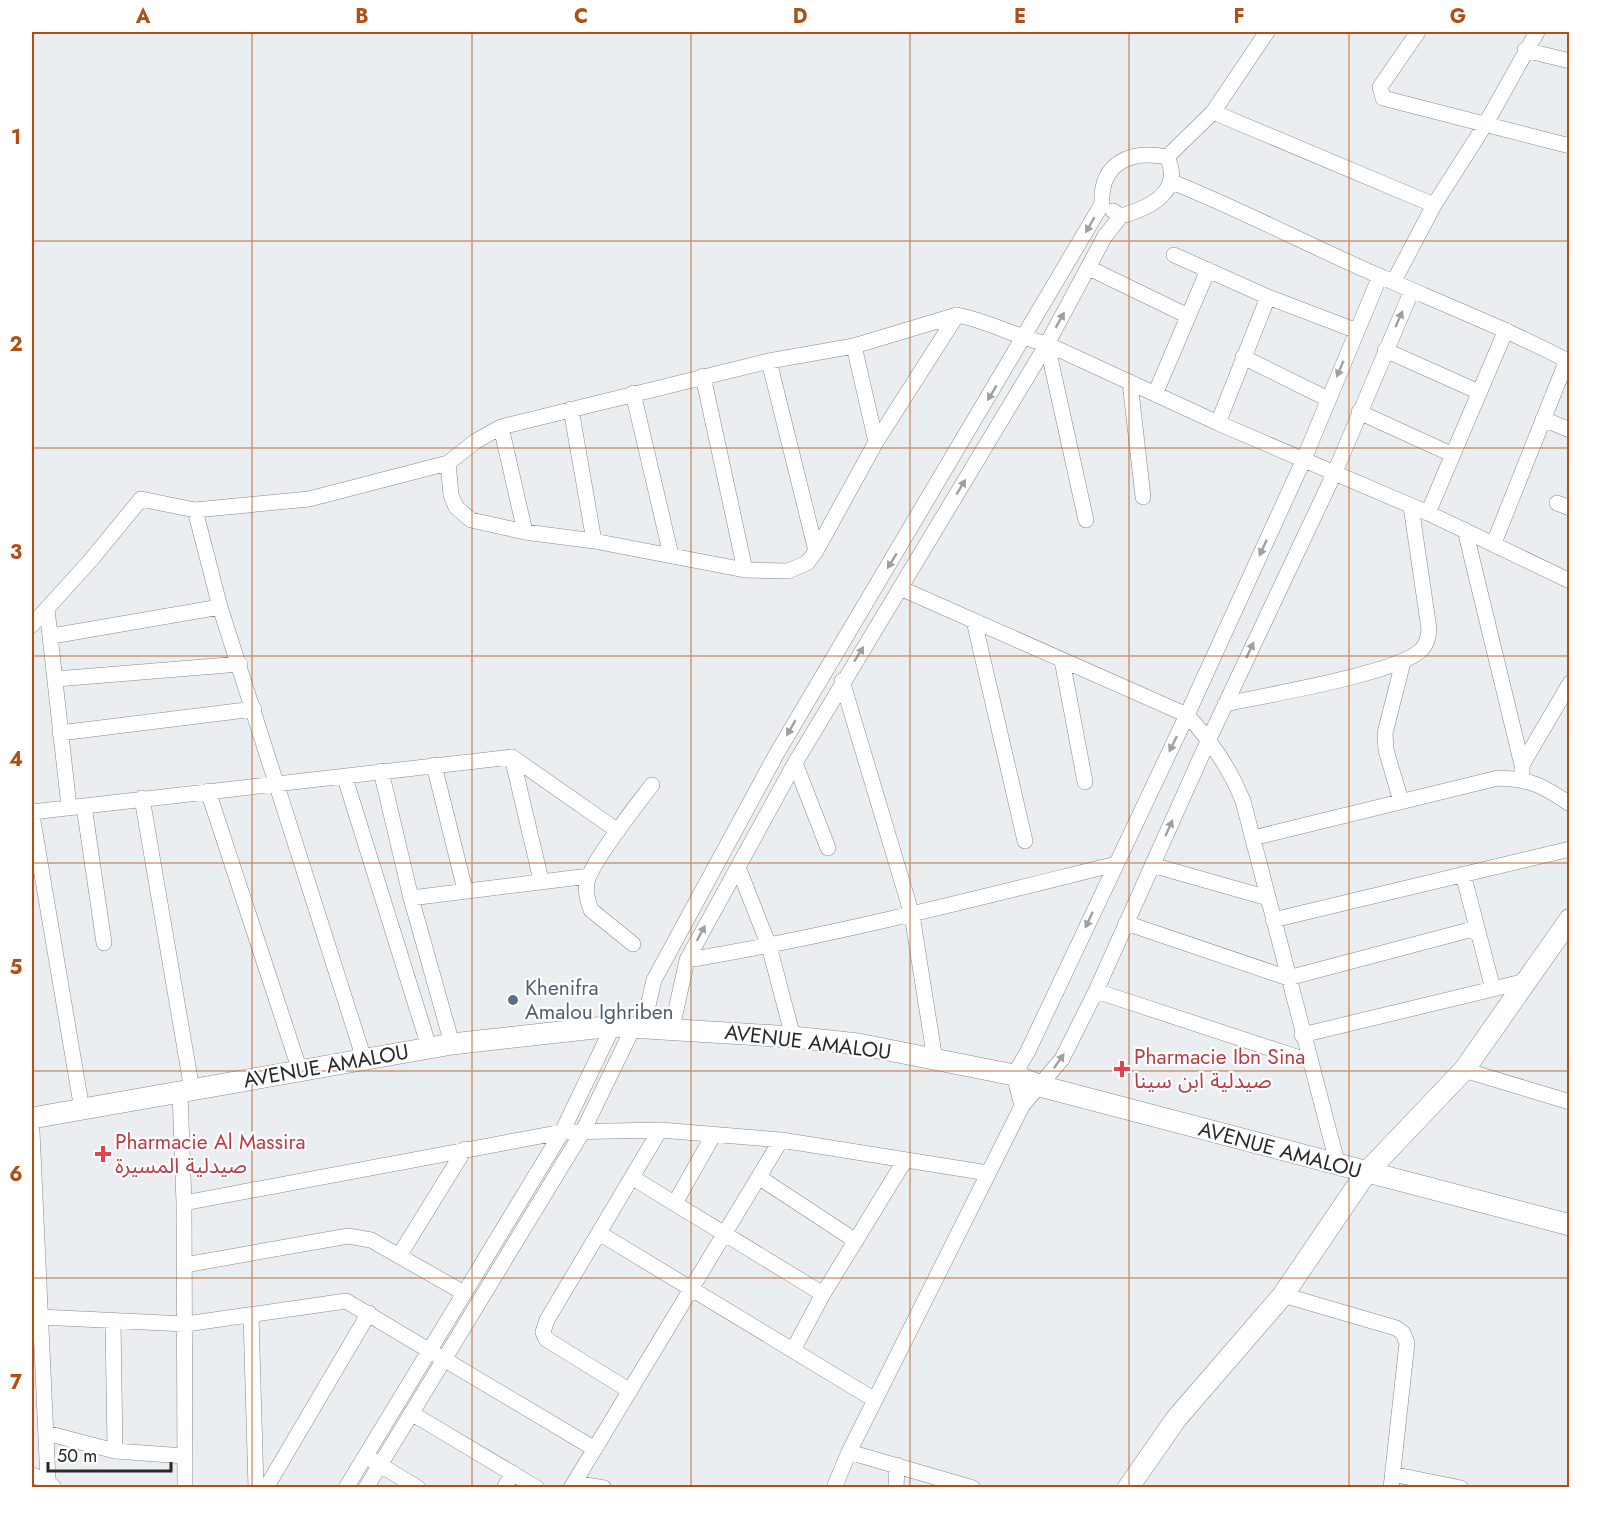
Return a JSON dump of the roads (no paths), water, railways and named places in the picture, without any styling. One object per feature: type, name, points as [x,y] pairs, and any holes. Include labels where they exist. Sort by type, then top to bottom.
[{"type":"main road","points":[[1128,1488],[1176,1419],[1283,1295],[1366,1173],[1464,1070],[1569,919]]},
{"type":"main road","name":"AVENUE AMALOU","points":[[32,1118],[452,1044],[630,1026],[794,1036],[858,1044],[1014,1075],[1040,1086],[1569,1225]]},
{"type":"street","points":[[1167,158],[1213,112],[1268,32]]},
{"type":"street","points":[[1418,32],[1380,87],[1379,92],[1383,98],[1569,146]]},
{"type":"street","points":[[1022,1106],[1014,1075],[1028,1051],[1187,715],[1304,459],[1357,331],[1387,279],[1485,125],[1525,51],[1538,32]]},
{"type":"street","points":[[1525,51],[1569,61]]},
{"type":"street","points":[[1213,112],[1434,205]]},
{"type":"street","points":[[366,1488],[583,1131],[630,1026],[777,753],[1102,204],[1101,190],[1110,169],[1140,154],[1167,158]]},
{"type":"street","points":[[672,1028],[687,960],[795,763],[842,681],[1047,344],[1105,236],[1121,216],[1144,210],[1157,200],[1172,182],[1173,169],[1167,158]]},
{"type":"street","points":[[1172,182],[1211,196],[1387,279],[1506,330],[1568,361],[1542,419],[1494,543]]},
{"type":"street","points":[[1102,204],[1121,216]]},
{"type":"street","points":[[1174,255],[1268,297],[1357,331]]},
{"type":"street","points":[[1089,268],[1188,316]]},
{"type":"street","points":[[1155,394],[1208,270]]},
{"type":"street","points":[[834,1488],[849,1452],[1022,1106],[1062,1059],[1096,991],[1209,739],[1335,472],[1412,290]]},
{"type":"street","points":[[1218,423],[1268,297]]},
{"type":"street","points":[[448,463],[451,495],[464,516],[471,520],[525,532],[594,541],[745,570],[789,572],[807,563],[816,551],[876,442],[957,315]]},
{"type":"street","points":[[32,625],[141,499],[195,510],[309,499],[448,463],[476,441],[501,427],[703,376],[769,361],[854,346],[957,315],[1000,327],[1024,339],[1047,344],[1218,423],[1428,513],[1569,580]]},
{"type":"street","points":[[1428,513],[1506,330]]},
{"type":"street","points":[[1047,344],[1086,520]]},
{"type":"street","points":[[854,346],[876,442]]},
{"type":"street","points":[[1385,350],[1479,392]]},
{"type":"street","points":[[1243,357],[1328,399]]},
{"type":"street","points":[[769,361],[816,551]]},
{"type":"street","points":[[703,376],[745,570]]},
{"type":"street","points":[[1130,382],[1143,497]]},
{"type":"street","points":[[633,393],[671,555]]},
{"type":"street","points":[[571,409],[594,541]]},
{"type":"street","points":[[1359,412],[1452,454]]},
{"type":"street","points":[[1542,419],[1569,430]]},
{"type":"street","points":[[501,427],[525,532]]},
{"type":"street","points":[[1225,705],[1403,662],[1420,651],[1427,641],[1429,630],[1411,506]]},
{"type":"street","points":[[195,510],[220,607],[364,1059]]},
{"type":"street","points":[[1465,530],[1522,772],[1569,804]]},
{"type":"street","points":[[900,588],[1187,715],[1209,739],[1234,778],[1253,837],[1302,1035],[1338,1166]]},
{"type":"street","points":[[52,636],[220,607]]},
{"type":"street","points":[[47,609],[52,636],[60,733],[104,944]]},
{"type":"street","points":[[974,621],[1025,841]]},
{"type":"street","points":[[1062,660],[1085,782]]},
{"type":"street","points":[[1401,801],[1386,750],[1385,733],[1403,662]]},
{"type":"street","points":[[56,679],[240,664]]},
{"type":"street","points":[[842,681],[912,915],[935,1060]]},
{"type":"street","points":[[1253,837],[1522,772],[1569,683]]},
{"type":"street","points":[[60,733],[254,709]]},
{"type":"street","points":[[512,757],[540,880]]},
{"type":"street","points":[[82,1110],[32,813],[142,798],[345,778],[381,771],[512,757],[618,831]]},
{"type":"street","points":[[795,763],[828,848]]},
{"type":"street","points":[[434,765],[465,890]]},
{"type":"street","points":[[381,771],[411,898],[452,1044]]},
{"type":"street","points":[[345,778],[429,1047]]},
{"type":"street","points":[[633,944],[591,910],[586,885],[589,876],[618,831],[651,786]]},
{"type":"street","points":[[208,791],[300,1071]]},
{"type":"street","points":[[142,798],[186,1092],[185,1488]]},
{"type":"street","points":[[1273,920],[1569,849]]},
{"type":"street","points":[[687,960],[769,946],[912,915],[1116,864]]},
{"type":"street","points":[[1152,865],[1268,898]]},
{"type":"street","points":[[738,867],[769,946],[794,1036]]},
{"type":"street","points":[[1463,874],[1493,989]]},
{"type":"street","points":[[411,898],[540,880],[589,876]]},
{"type":"street","points":[[1126,923],[1288,978],[1477,928]]},
{"type":"street","points":[[1302,1035],[1526,981]]},
{"type":"street","points":[[1096,991],[1309,1061]]},
{"type":"street","points":[[346,1488],[562,1132],[630,1026]]},
{"type":"street","points":[[1464,1070],[1569,1102]]},
{"type":"street","points":[[184,1203],[465,1149],[562,1132],[583,1131],[660,1130],[781,1140],[988,1173]]},
{"type":"street","points":[[630,1391],[546,1339],[543,1332],[547,1320],[660,1130]]},
{"type":"street","points":[[32,1131],[46,1433],[51,1484]]},
{"type":"street","points":[[675,1203],[714,1134]]},
{"type":"street","points":[[604,1488],[573,1485],[781,1140]]},
{"type":"street","points":[[399,1256],[465,1149]]},
{"type":"street","points":[[793,1350],[823,1294],[905,1160]]},
{"type":"street","points":[[633,1178],[823,1294]]},
{"type":"street","points":[[760,1178],[856,1241]]},
{"type":"street","points":[[599,1233],[875,1400]]},
{"type":"street","points":[[185,1265],[348,1236],[371,1240],[464,1293]]},
{"type":"street","points":[[1283,1295],[1395,1328],[1403,1333],[1407,1343],[1391,1481],[1461,1488]]},
{"type":"street","points":[[40,1317],[186,1324],[250,1316],[340,1300],[346,1301],[595,1449]]},
{"type":"street","points":[[266,1488],[369,1313]]},
{"type":"street","points":[[250,1316],[256,1488]]},
{"type":"street","points":[[113,1321],[115,1452]]},
{"type":"street","points":[[411,1413],[537,1488]]},
{"type":"street","points":[[46,1433],[115,1452],[185,1456]]},
{"type":"street","points":[[849,1452],[973,1488]]},
{"type":"street","points":[[365,1456],[418,1488]]},
{"type":"street","points":[[896,1488],[897,1465]]},
{"type":"street","points":[[504,1488],[513,1473]]},
{"type":"street","points":[[32,1474],[51,1484]]},
{"type":"place","name":"Khenifra Amalou Ighriben","points":[[513,1000]]},
{"type":"place","name":"Pharmacie Ibn Sina صيدلية ابن سينا","points":[[1122,1069]]},
{"type":"place","name":"Pharmacie Al Massira صيدلية المسيرة","points":[[103,1154]]}]
